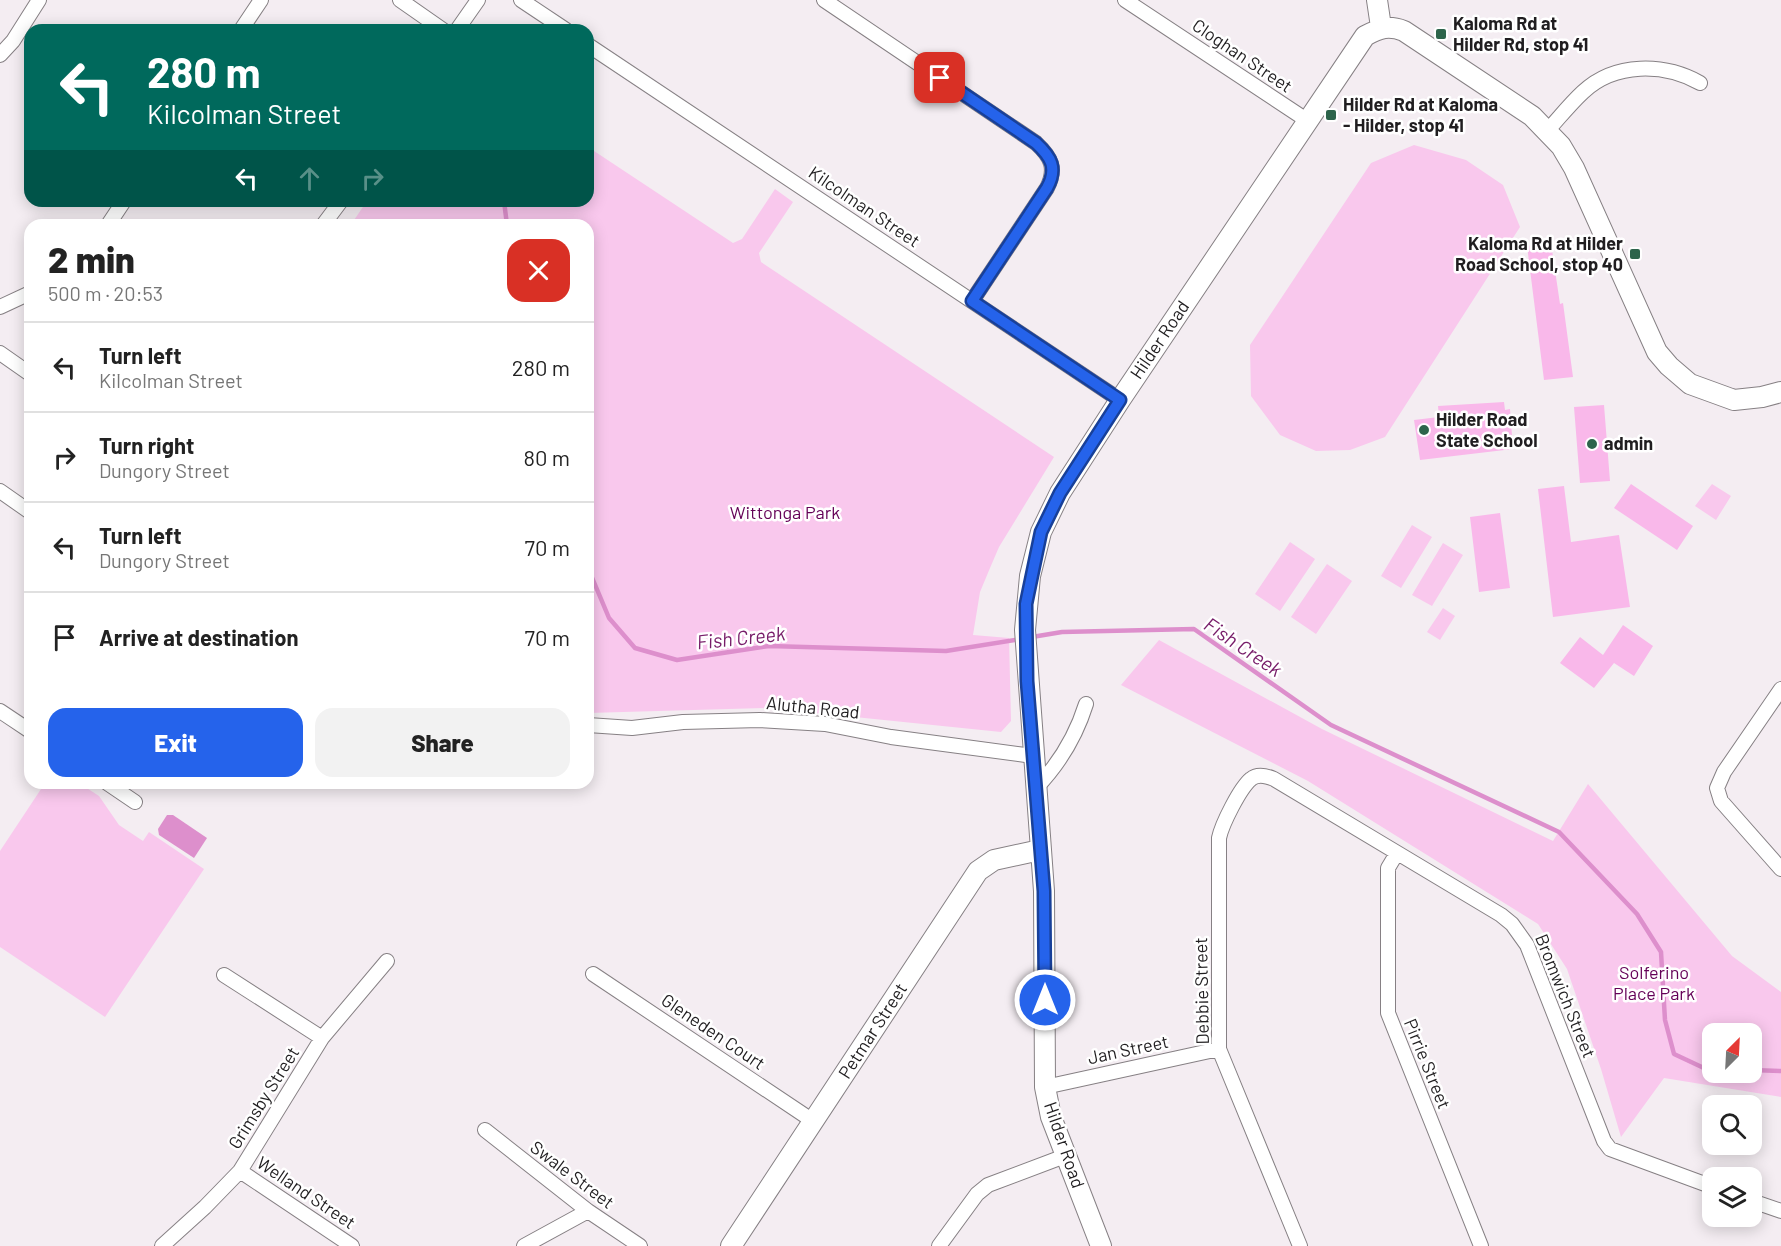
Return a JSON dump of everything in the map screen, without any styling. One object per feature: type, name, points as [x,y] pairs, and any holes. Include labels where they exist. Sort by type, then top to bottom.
[{"type":"street","points":[[0,55],[39,0]]},
{"type":"street","points":[[245,24],[261,0]]},
{"type":"street","points":[[400,0],[434,24]]},
{"type":"street","points":[[461,24],[478,0]]},
{"type":"street","points":[[521,0],[557,24]]},
{"type":"street","points":[[824,0],[1036,143],[1047,154],[1053,165],[1053,177],[1047,188],[972,301]]},
{"type":"street","name":"Cloghan Street","points":[[1125,0],[1308,121]]},
{"type":"street","points":[[1377,0],[1380,27],[1393,26],[1404,31],[1532,116],[1548,130],[1574,168],[1657,352],[1669,366],[1690,384],[1734,399],[1762,398],[1781,392]]},
{"type":"street","name":"Hilder Road","points":[[1101,1246],[1051,1117],[1045,1087],[1044,891],[1025,630],[1029,586],[1041,532],[1060,493],[1120,400],[1365,36],[1380,27]]},
{"type":"street","name":"Kilcolman Street","points":[[594,49],[1120,400]]},
{"type":"street","points":[[1548,130],[1584,91],[1612,75],[1633,70],[1669,70],[1700,83]]},
{"type":"street","points":[[0,307],[24,296]]},
{"type":"street","points":[[0,353],[24,370]]},
{"type":"street","points":[[0,491],[24,508]]},
{"type":"street","points":[[1781,689],[1724,772],[1717,788],[1725,807],[1781,869]]},
{"type":"street","points":[[1036,788],[1055,767],[1080,723],[1086,704]]},
{"type":"street","points":[[0,711],[24,727]]},
{"type":"street","name":"Alutha Road","points":[[594,725],[632,728],[683,722],[760,720],[825,724],[891,737],[1033,756]]},
{"type":"street","name":"Bromwich Street","points":[[1264,776],[1274,779],[1501,915],[1520,934],[1527,945],[1604,1141],[1610,1149],[1702,1183]]},
{"type":"street","name":"Debbie Street","points":[[1264,776],[1251,779],[1226,816],[1219,838],[1219,1049],[1300,1246]]},
{"type":"street","points":[[116,789],[135,802]]},
{"type":"street","name":"Petmar Street","points":[[731,1246],[978,871],[994,860],[1040,850]]},
{"type":"street","name":"Pirrie Street","points":[[1397,853],[1388,868],[1388,1012],[1481,1246]]},
{"type":"street","name":"Grimsby Street","points":[[162,1246],[240,1171],[322,1038],[387,961]]},
{"type":"street","name":"Gleneden Court","points":[[593,974],[813,1121]]},
{"type":"street","points":[[224,975],[322,1038]]},
{"type":"street","name":"Jan Street","points":[[1045,1087],[1219,1049]]},
{"type":"street","name":"Swale Street","points":[[485,1130],[588,1211],[640,1246]]},
{"type":"street","points":[[939,1246],[977,1194],[988,1185],[1065,1156]]},
{"type":"street","name":"Welland Street","points":[[240,1171],[352,1246]]},
{"type":"street","points":[[1762,1204],[1781,1211]]},
{"type":"street","points":[[524,1246],[588,1211]]},
{"type":"green space","points":[[1414,145],[1466,160],[1503,185],[1520,227],[1385,437],[1350,450],[1316,451],[1280,435],[1251,396],[1250,345],[1371,163]]},
{"type":"green space","name":"Wittonga Park","points":[[594,151],[733,243],[742,239],[775,189],[793,202],[759,253],[761,262],[1054,457],[999,547],[980,592],[973,635],[1009,638],[1011,721],[1001,732],[767,708],[594,713],[594,219],[355,219],[363,207],[594,207]]},
{"type":"green space","points":[[1712,484],[1731,496],[1716,520],[1695,506]]},
{"type":"green space","points":[[1412,525],[1432,537],[1401,588],[1381,576]]},
{"type":"green space","points":[[1290,542],[1315,559],[1280,611],[1255,594]]},
{"type":"green space","points":[[1443,543],[1463,555],[1432,606],[1412,595]]},
{"type":"green space","points":[[1327,564],[1352,581],[1316,634],[1291,617]]},
{"type":"green space","points":[[1443,608],[1455,616],[1440,640],[1427,632]]},
{"type":"green space","name":"Solferino Place Park","points":[[1159,640],[1322,729],[1553,841],[1588,784],[1732,956],[1781,992],[1781,1097],[1664,1078],[1621,1137],[1567,969],[1538,924],[1308,781],[1121,685]]},
{"type":"green space","points":[[41,789],[88,789],[99,796],[119,825],[143,841],[149,832],[204,869],[105,1017],[0,947],[0,851]]},
{"type":"shaded area","points":[[167,815],[173,815],[207,838],[194,858],[159,835],[158,829]]},
{"type":"building","points":[[1551,243],[1560,304],[1563,303],[1573,377],[1544,380],[1527,246]]},
{"type":"building","points":[[1504,402],[1505,410],[1510,409],[1513,449],[1420,460],[1414,420],[1439,417],[1438,406]]},
{"type":"building","name":"admin","points":[[1604,405],[1610,481],[1580,483],[1574,407]]},
{"type":"building","points":[[1631,484],[1693,526],[1677,550],[1614,508]]},
{"type":"building","points":[[1564,486],[1571,542],[1619,535],[1630,607],[1553,617],[1538,489]]},
{"type":"building","points":[[1500,513],[1510,588],[1479,592],[1470,517]]},
{"type":"building","points":[[1623,625],[1653,646],[1634,676],[1614,663],[1594,688],[1560,663],[1580,637],[1603,655]]},
{"type":"waterway","name":"Fish Creek","points":[[505,207],[506,219]]},
{"type":"waterway","name":"Fish Creek","points":[[594,582],[609,618],[635,648],[677,660],[769,646],[946,651],[1021,639]]},
{"type":"waterway","name":"Fish Creek","points":[[1032,637],[1062,632],[1194,629],[1331,725],[1559,832],[1637,914],[1661,952],[1665,1020],[1674,1054],[1702,1067]]},
{"type":"waterway","name":"Fish Creek","points":[[1762,1070],[1781,1071]]},
{"type":"place","name":"Kaloma Rd at Hilder Rd, stop 41","points":[[1441,34]]},
{"type":"place","name":"Hilder Rd at Kaloma - Hilder, stop 41","points":[[1331,115]]},
{"type":"place","name":"Kaloma Rd at Hilder Road School, stop 40","points":[[1635,254]]},
{"type":"place","name":"Hilder Road State School","points":[[1424,430]]},
{"type":"place","name":"admin","points":[[1592,444]]},
{"type":"route","points":[[940,78],[1036,143],[1047,154],[1053,165],[1053,177],[1047,188],[972,301],[1120,400],[1060,493],[1041,532],[1026,604],[1027,681],[1044,891],[1045,1000]]}]
